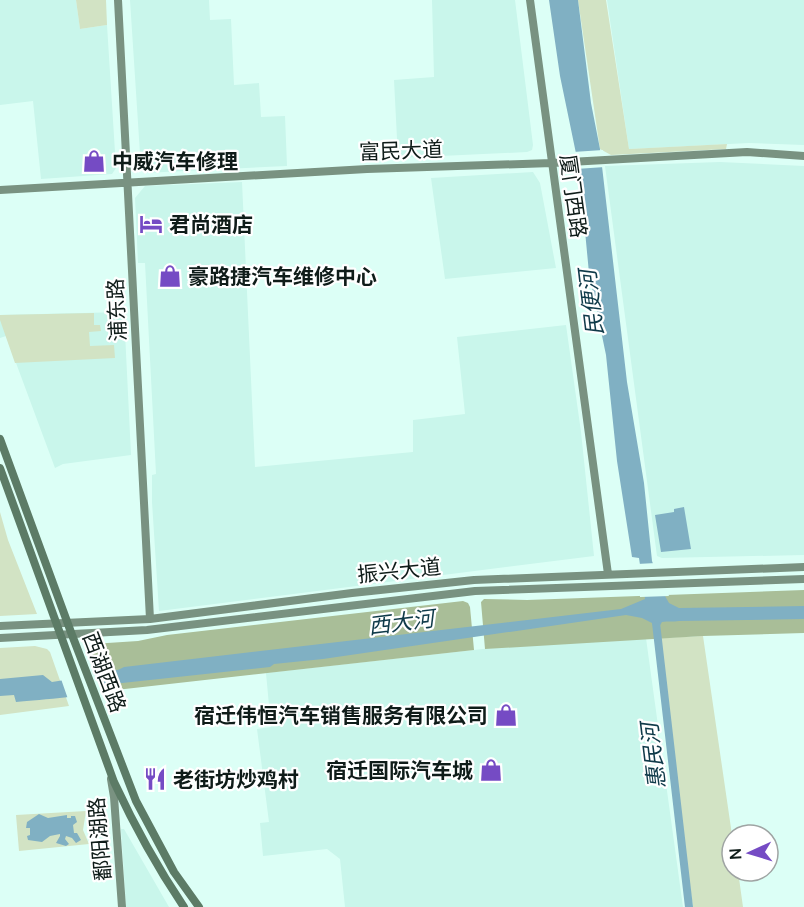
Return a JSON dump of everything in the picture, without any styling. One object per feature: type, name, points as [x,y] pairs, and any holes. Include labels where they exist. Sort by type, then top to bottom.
[{"type":"main road","name":"西湖西路","points":[[0,439],[136,801],[174,872],[199,907]]},
{"type":"main road","name":"西湖西路","points":[[0,468],[109,769],[126,807],[158,866],[184,907]]},
{"type":"street","name":"浦东路","points":[[118,0],[150,619]]},
{"type":"street","name":"厦门西路","points":[[530,0],[608,574]]},
{"type":"street","name":"富民大道","points":[[0,190],[366,169],[552,163],[747,152],[804,156]]},
{"type":"street","name":"振兴大道","points":[[0,626],[150,619],[474,580],[804,567]]},
{"type":"street","name":"振兴大道","points":[[0,638],[147,630],[475,591],[804,579]]},
{"type":"street","name":"鄱阳湖路","points":[[109,769],[114,797],[122,907]]},
{"type":"shaded area","points":[[0,0],[76,0],[80,29],[107,25],[116,168],[112,174],[41,179],[33,101],[0,105]]},
{"type":"shaded area","points":[[76,0],[106,0],[107,25],[80,29]]},
{"type":"shaded area","points":[[130,0],[209,0],[210,20],[231,19],[234,85],[259,83],[261,117],[285,116],[287,166],[144,173],[141,169]]},
{"type":"shaded area","points":[[432,0],[515,0],[532,150],[398,158],[394,80],[434,77]]},
{"type":"shaded area","points":[[578,0],[606,0],[629,149],[727,144],[726,149],[611,155],[600,149]]},
{"type":"shaded area","points":[[607,0],[804,0],[804,145],[749,143],[629,149]]},
{"type":"shaded area","points":[[720,162],[804,166],[804,555],[662,558],[657,556],[605,166]]},
{"type":"shaded area","points":[[533,172],[540,183],[556,268],[445,279],[431,178]]},
{"type":"shaded area","points":[[242,182],[255,467],[413,452],[413,420],[465,414],[457,337],[566,325],[581,432],[594,556],[159,611],[152,502],[152,475],[156,474],[145,263],[138,263],[135,198],[145,186]]},
{"type":"shaded area","points":[[124,312],[131,455],[63,464],[55,468],[6,336],[0,338],[0,315]]},
{"type":"shaded area","points":[[94,313],[94,325],[100,325],[101,331],[89,332],[90,346],[114,345],[115,358],[15,363],[0,320],[0,315]]},
{"type":"shaded area","points":[[0,512],[8,540],[37,614],[0,616]]},
{"type":"shaded area","points":[[804,590],[804,633],[703,636],[485,649],[481,602],[484,599],[527,600]]},
{"type":"shaded area","points":[[463,601],[470,607],[474,650],[107,691],[89,647],[92,644],[138,641],[167,635]]},
{"type":"shaded area","name":"宿迁国际汽车城","points":[[645,631],[683,907],[345,907],[340,859],[327,849],[263,856],[260,823],[269,822],[257,729],[271,727],[266,673]]},
{"type":"shaded area","points":[[703,636],[730,823],[720,823],[720,883],[740,883],[743,907],[693,907],[659,638]]},
{"type":"shaded area","points":[[35,646],[50,652],[69,706],[0,715],[0,648]]},
{"type":"shaded area","points":[[86,811],[83,830],[89,844],[19,851],[16,815]]},
{"type":"shaded area","points":[[121,829],[124,829],[169,907],[126,907]]},
{"type":"water","points":[[549,0],[578,0],[591,103],[600,149],[627,382],[644,483],[652,561],[665,596],[669,603],[679,608],[804,606],[804,619],[662,622],[656,632],[652,623],[642,618],[626,615],[323,659],[274,664],[270,667],[113,684],[104,689],[67,697],[16,702],[14,695],[0,696],[0,679],[43,675],[52,682],[102,674],[124,667],[621,609],[645,599],[639,558],[632,557],[617,461],[606,355],[589,273],[579,168],[560,76]]},
{"type":"water","points":[[684,507],[691,549],[661,552],[655,515],[674,512],[674,509]]},
{"type":"water","points":[[39,814],[48,818],[75,816],[77,822],[73,825],[74,833],[77,833],[81,840],[76,843],[72,838],[66,836],[65,839],[69,844],[66,846],[56,843],[60,834],[50,836],[42,842],[28,840],[30,828],[26,828],[27,822]]},
{"type":"pier","points":[[603,150],[605,167],[576,169],[573,152]]},
{"type":"pier","points":[[656,563],[669,596],[640,597],[637,564]]},
{"type":"pier","points":[[98,672],[106,692],[68,699],[61,679]]},
{"type":"waterway","name":"惠民河","points":[[656,623],[689,907]]},
{"type":"place","name":"中威汽车修理","points":[[94,161]]},
{"type":"place","name":"君尚酒店","points":[[151,224]]},
{"type":"place","name":"豪路捷汽车维修中心","points":[[170,276]]},
{"type":"place","name":"宿迁伟恒汽车销售服务有限公司","points":[[506,715]]},
{"type":"place","name":"宿迁国际汽车城","points":[[491,770]]},
{"type":"place","name":"老街坊炒鸡村","points":[[155,779]]},
{"type":"water label","name":"民便河","points":[[591,303]]},
{"type":"water label","name":"西大河","points":[[401,622]]}]
